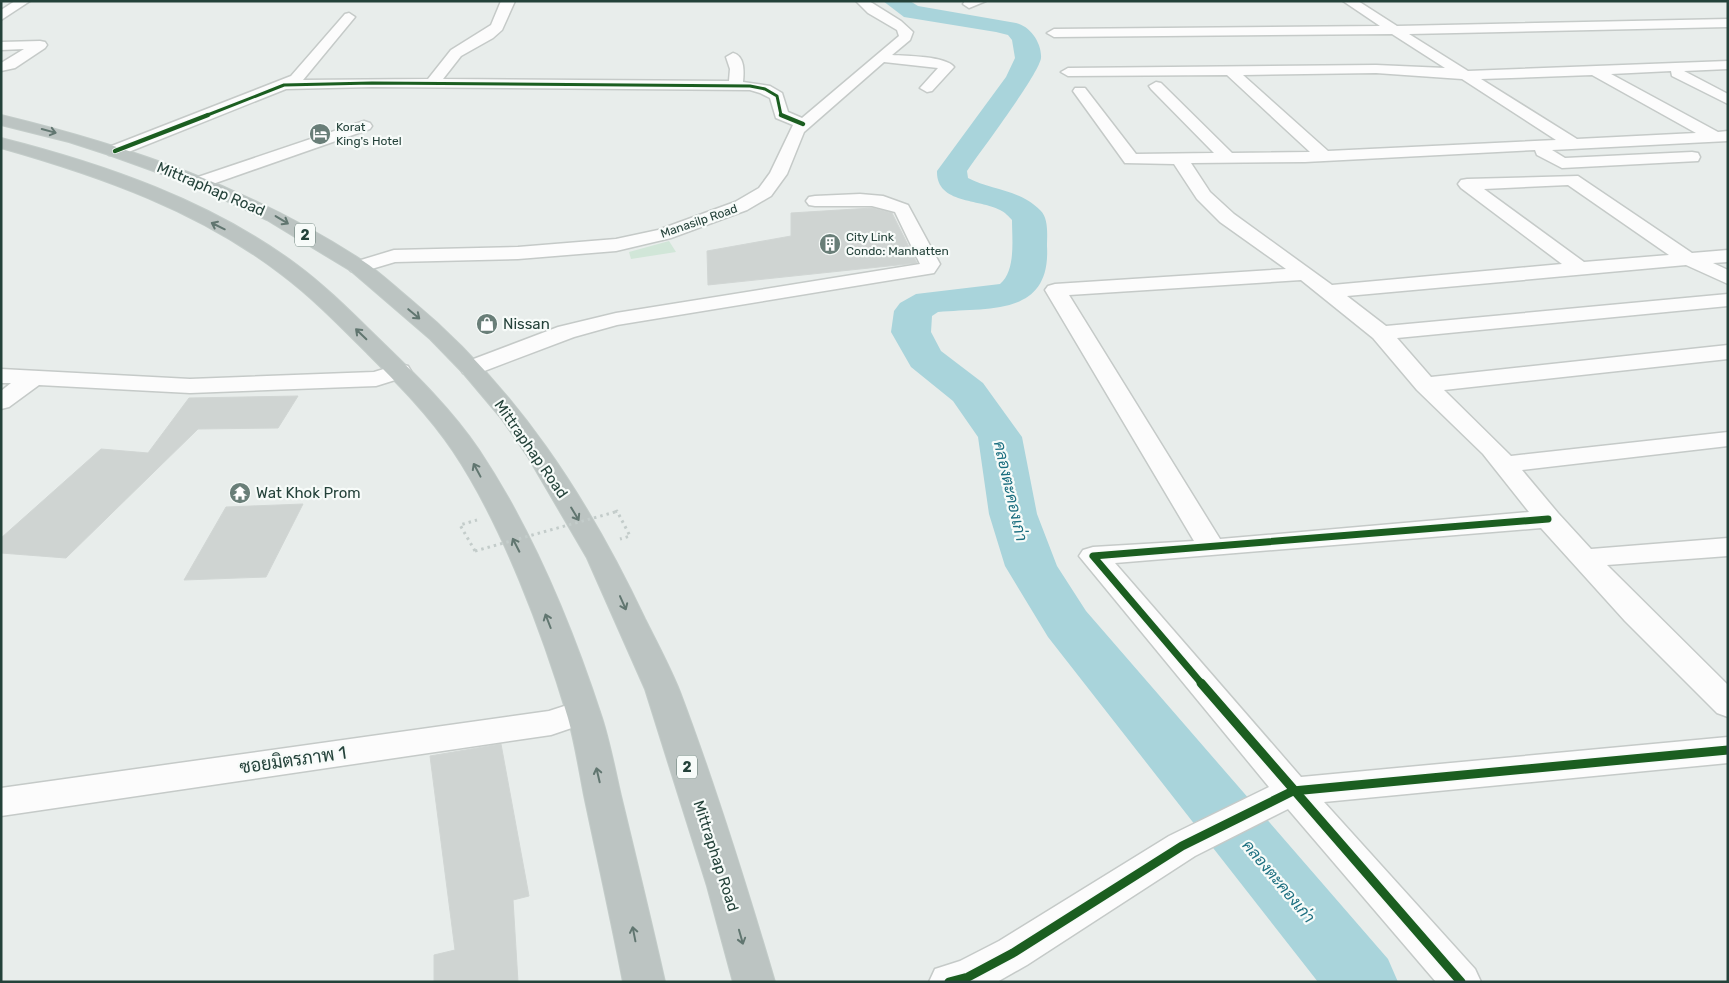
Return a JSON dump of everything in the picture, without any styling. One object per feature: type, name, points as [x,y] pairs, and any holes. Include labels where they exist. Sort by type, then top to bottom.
[{"type":"highway","name":"Mittraphap Road","points":[[1,120],[75,138],[115,151],[202,182],[274,216],[358,267],[438,334],[471,368],[510,413],[540,457],[602,558],[662,688],[727,886],[754,982]]},
{"type":"highway","name":"Mittraphap Road","points":[[1,143],[72,163],[146,192],[225,230],[285,266],[323,297],[400,371],[474,464],[532,577],[583,712],[627,897],[644,982]]},
{"type":"street","points":[[432,84],[456,53],[488,35],[497,27],[507,1],[509,1]]},
{"type":"street","name":"Manasilp Road","points":[[358,267],[394,256],[548,251],[616,245],[664,234],[741,206],[765,192],[778,174],[797,130],[906,37],[906,32],[902,26],[874,13],[862,1]]},
{"type":"street","points":[[1349,1],[1571,142]]},
{"type":"street","points":[[1,4],[23,2]]},
{"type":"street","points":[[1,16],[23,2]]},
{"type":"street","points":[[115,151],[296,79],[349,17]]},
{"type":"street","points":[[1054,33],[1395,30],[1728,23]]},
{"type":"street","points":[[1335,44],[1411,40]]},
{"type":"street","points":[[1,46],[40,45],[10,65],[1,67]]},
{"type":"street","points":[[733,57],[737,69],[736,85]]},
{"type":"street","points":[[881,58],[947,66],[927,88]]},
{"type":"street","points":[[1068,72],[1232,72],[1376,69],[1465,75],[1728,65]]},
{"type":"street","points":[[1232,72],[1324,156]]},
{"type":"street","points":[[1597,72],[1716,136],[1728,149]]},
{"type":"street","points":[[1728,78],[1683,76],[1728,100]]},
{"type":"street","points":[[284,85],[736,85],[765,89],[777,96],[781,115],[803,124]]},
{"type":"street","points":[[1156,86],[1228,158]]},
{"type":"street","points":[[1080,91],[1131,159],[1324,156],[1716,136]]},
{"type":"street","points":[[202,182],[364,126]]},
{"type":"street","points":[[1534,145],[1562,163],[1692,157]]},
{"type":"street","points":[[1180,159],[1203,195],[1227,218],[1306,274],[1381,333],[1425,384],[1505,464],[1548,519],[1636,614],[1728,705]]},
{"type":"street","points":[[1580,268],[1467,184],[1572,180],[1688,259],[1728,278]]},
{"type":"street","points":[[471,368],[566,332],[616,319],[927,269],[930,264],[902,209],[896,205],[883,201],[815,201]]},
{"type":"street","points":[[1327,292],[1728,256]]},
{"type":"street","points":[[1212,548],[1055,290],[1306,274]]},
{"type":"street","points":[[1381,333],[1728,300]]},
{"type":"street","points":[[1425,384],[1728,352]]},
{"type":"street","points":[[1,376],[31,380],[190,386],[376,379],[400,371]]},
{"type":"street","points":[[1,402],[31,380]]},
{"type":"street","points":[[1505,464],[1728,439]]},
{"type":"street","points":[[1462,982],[1285,795],[1093,556],[1212,548],[1548,519]]},
{"type":"street","points":[[1584,558],[1728,547]]},
{"type":"street","name":"ซอยมิตรภาพ 1","points":[[1,802],[551,723],[583,712]]},
{"type":"street","points":[[949,982],[968,977],[1013,953],[1182,846],[1285,795],[1728,750]]},
{"type":"path","points":[[460,525],[472,551],[617,511],[630,536]]},
{"type":"green space","points":[[669,241],[676,252],[631,259],[629,252]]},
{"type":"building","name":"City Link Condo: Manhatten","points":[[872,208],[892,213],[917,263],[708,285],[707,251],[791,236],[791,213]]},
{"type":"building","points":[[298,396],[278,428],[198,429],[66,558],[1,553],[1,538],[101,449],[148,453],[189,398]]},
{"type":"building","points":[[303,504],[266,577],[184,580],[226,507]]},
{"type":"building","points":[[501,744],[529,896],[513,900],[518,982],[434,982],[434,955],[455,950],[430,756]]},
{"type":"waterway","name":"คลองตะคองเก่า","points":[[894,1],[912,12],[996,25],[1016,30],[1024,39],[1028,58],[1018,78],[952,171],[952,182],[971,192],[1012,203],[1029,217],[1030,253],[1023,284],[1010,294],[929,302],[913,311],[911,332],[925,358],[968,392],[1000,437],[1013,514],[1031,566],[1067,624],[1362,982]]},
{"type":"cycle path","points":[[115,151],[284,85],[372,83],[750,86],[765,89],[777,96],[781,115],[803,124]]},
{"type":"cycle path","points":[[1461,982],[1293,791],[1093,556],[1212,548],[1548,519]]},
{"type":"cycle path","points":[[949,982],[968,977],[1013,953],[1182,846],[1293,791],[1728,750]]},
{"type":"place","name":"Korat King's Hotel","points":[[320,134]]},
{"type":"place","name":"City Link Condo: Manhatten","points":[[830,244]]},
{"type":"place","name":"Nissan","points":[[487,324]]},
{"type":"place","name":"Wat Khok Prom","points":[[240,493]]}]
